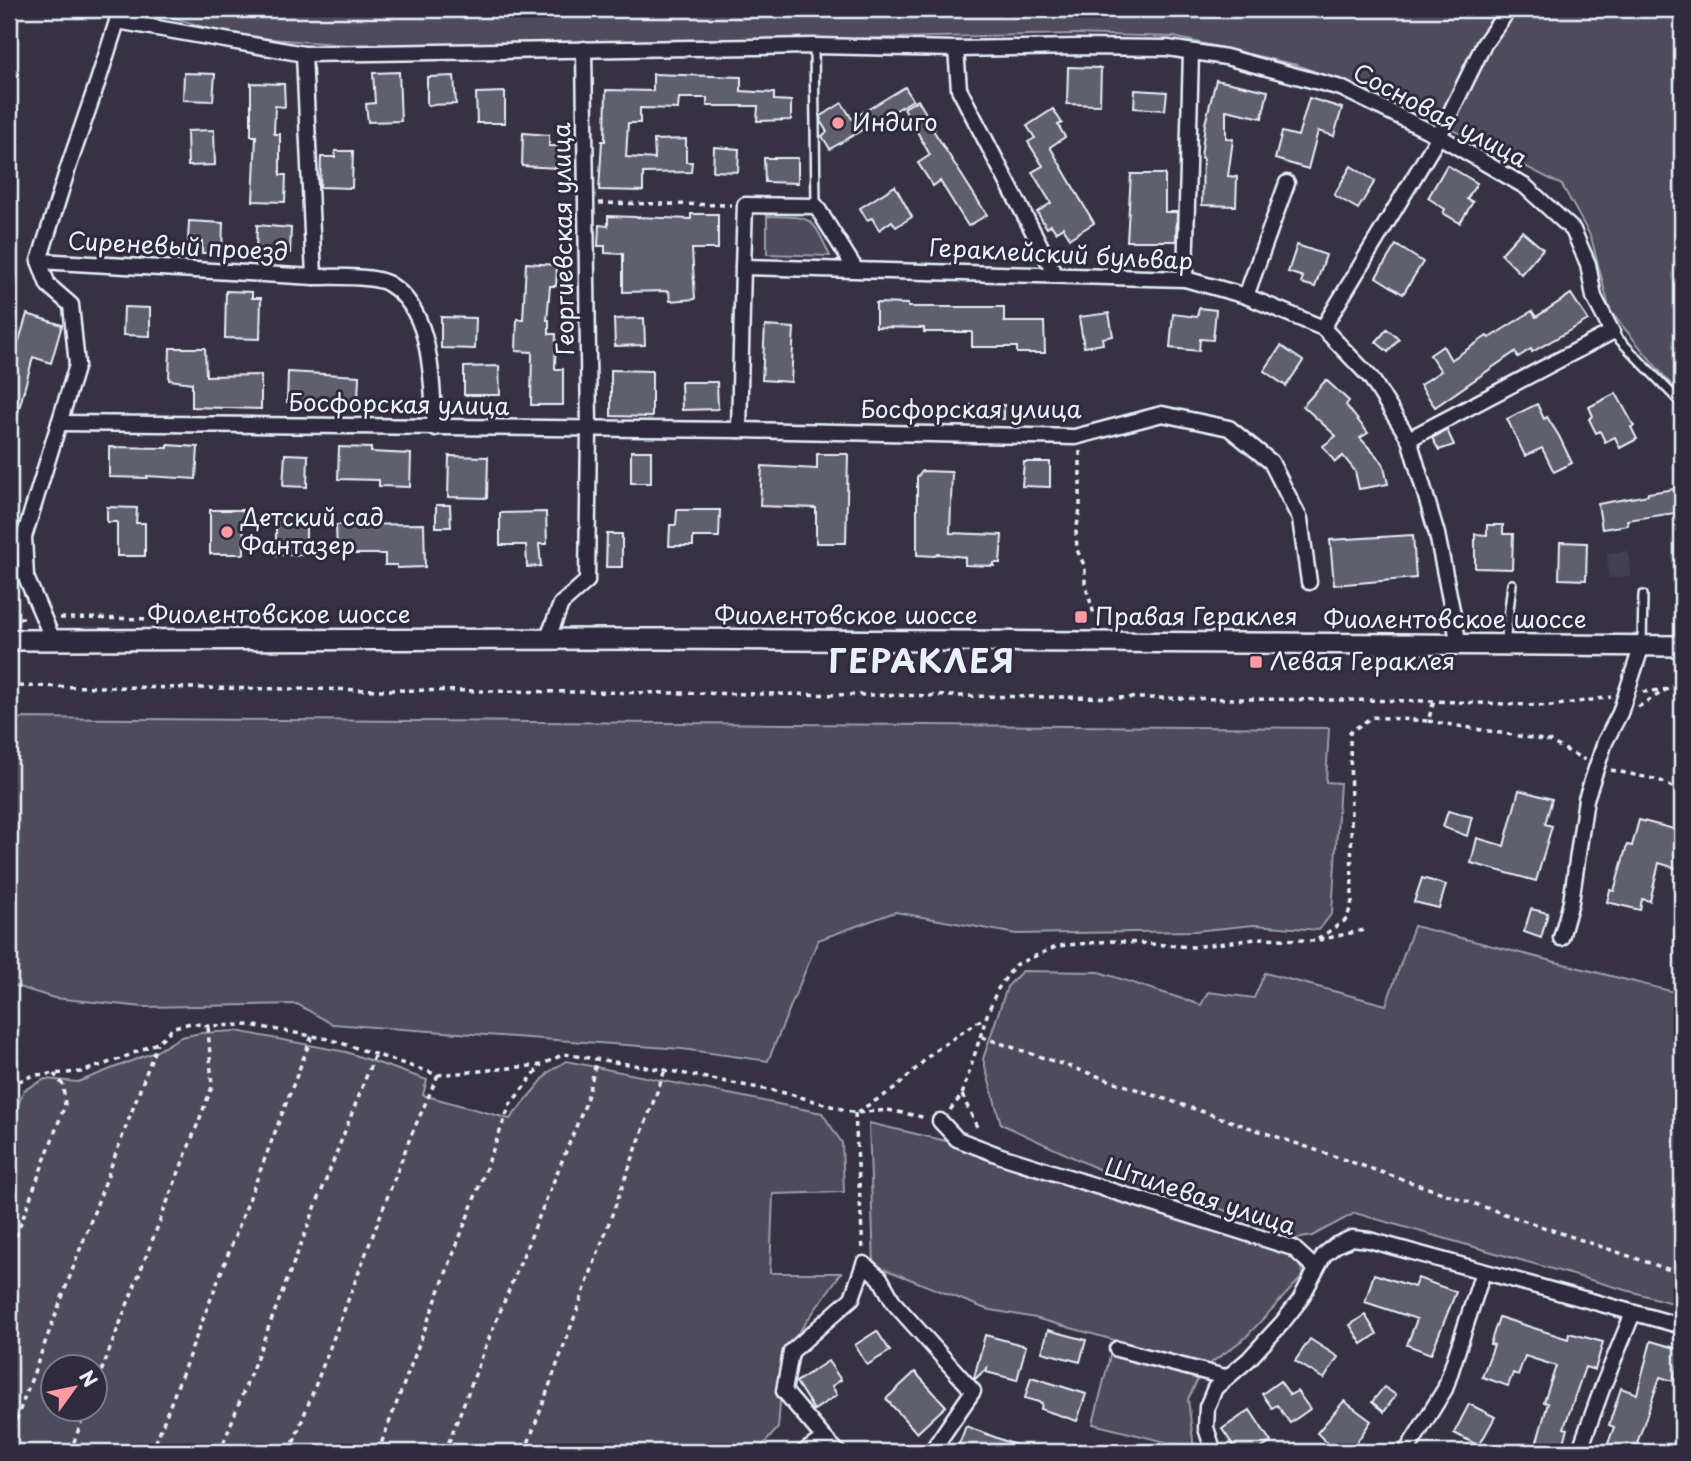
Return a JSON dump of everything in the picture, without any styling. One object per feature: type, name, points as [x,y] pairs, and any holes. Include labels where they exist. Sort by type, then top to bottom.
[{"type":"main road","name":"Фиолентовское шоссе","points":[[9,640],[1682,646]]},
{"type":"street","points":[[1323,328],[1439,136],[1484,44],[1508,9]]},
{"type":"street","points":[[53,640],[26,577],[24,537],[77,365],[71,305],[48,285],[39,261],[119,15]]},
{"type":"street","name":"Сосновая улица","points":[[119,15],[304,54],[814,46],[956,49],[1142,47],[1226,57],[1341,88],[1439,136],[1526,187],[1573,230],[1588,264],[1594,297],[1612,332]]},
{"type":"street","name":"Георгиевская улица","points":[[547,640],[561,604],[587,581],[589,429],[584,49]]},
{"type":"street","points":[[956,49],[958,89],[1055,274]]},
{"type":"street","points":[[1185,279],[1191,52]]},
{"type":"street","name":"Сиреневый проезд","points":[[304,54],[314,277]]},
{"type":"street","points":[[1246,296],[1287,183]]},
{"type":"street","points":[[739,430],[745,205],[816,206],[856,270]]},
{"type":"street","name":"Сиреневый проезд","points":[[39,261],[354,277],[388,282],[409,302],[428,343],[435,428]]},
{"type":"street","name":"Гераклейский бульвар","points":[[743,267],[1185,279],[1246,296],[1323,328],[1371,378],[1409,439],[1437,534],[1459,645]]},
{"type":"street","points":[[1409,439],[1612,332]]},
{"type":"street","name":"Босфорская улица","points":[[59,423],[1079,436],[1163,414],[1229,428],[1271,463],[1300,519],[1309,582]]},
{"type":"street","points":[[1561,938],[1571,902],[1586,799],[1605,742],[1620,713],[1642,645]]},
{"type":"street","name":"Штилевая улица","points":[[940,1121],[957,1139],[1001,1156],[1293,1248],[1315,1268],[1336,1244],[1352,1238],[1369,1240],[1682,1326]]},
{"type":"street","points":[[838,1452],[784,1391],[790,1352],[852,1298],[864,1264],[880,1278],[894,1303],[973,1391],[931,1452]]},
{"type":"street","points":[[1214,1452],[1206,1428],[1207,1407],[1215,1388],[1249,1359],[1282,1323],[1300,1300],[1315,1268]]},
{"type":"street","points":[[1406,1452],[1445,1389],[1483,1272]]},
{"type":"street","points":[[1579,1452],[1633,1313]]},
{"type":"street","points":[[1117,1349],[1225,1377]]},
{"type":"street","points":[[804,1452],[824,1438]]},
{"type":"lane","points":[[814,46],[816,206]]},
{"type":"lane","points":[[1612,332],[1682,404]]},
{"type":"lane","points":[[1505,645],[1512,584]]},
{"type":"lane","points":[[1642,645],[1643,595]]},
{"type":"path","points":[[586,203],[745,205]]},
{"type":"path","points":[[1079,436],[1080,509],[1076,532],[1077,550],[1085,567],[1085,584],[1094,614]]},
{"type":"path","points":[[1620,713],[1644,705],[1682,680]]},
{"type":"path","points":[[9,687],[1434,701],[1551,706],[1626,694],[1682,690]]},
{"type":"path","points":[[1428,721],[1434,701]]},
{"type":"path","points":[[1315,941],[1347,919],[1352,901],[1350,732],[1372,717],[1428,721],[1549,741],[1597,766],[1659,780],[1682,792]]},
{"type":"path","points":[[9,1438],[158,1043],[174,1027],[191,1023],[208,1026],[250,1025],[312,1036],[438,1075],[541,1065],[564,1054],[790,1094],[855,1113],[888,1110],[940,1121],[962,1095],[997,989],[1015,965],[1058,946],[1110,941],[1193,947],[1264,938],[1315,941],[1364,930]]},
{"type":"path","points":[[855,1113],[896,1088],[933,1052],[987,1016]]},
{"type":"path","points":[[108,1354],[212,1087],[208,1026]]},
{"type":"path","points":[[152,1452],[312,1036]]},
{"type":"path","points":[[982,1037],[1682,1274]]},
{"type":"path","points":[[9,1085],[34,1075],[81,1072],[158,1043]]},
{"type":"path","points":[[220,1452],[375,1054]]},
{"type":"path","points":[[445,1452],[584,1105],[597,1060]]},
{"type":"path","points":[[377,1452],[510,1105],[541,1065]]},
{"type":"path","points":[[525,1452],[665,1070]]},
{"type":"path","points":[[9,1255],[65,1104],[63,1086],[54,1074]]},
{"type":"path","points":[[290,1452],[410,1138],[438,1075]]},
{"type":"path","points":[[962,1095],[977,1128],[1001,1156]]},
{"type":"path","points":[[855,1113],[864,1264]]},
{"type":"path","points":[[70,1452],[82,1422]]},
{"type":"shaded area","points":[[165,9],[1682,9],[1682,398],[1610,311],[1591,237],[1562,185],[1400,103],[1297,65],[1174,37],[1072,34],[398,49],[233,36],[168,16]]},
{"type":"shaded area","points":[[767,216],[802,218],[808,221],[814,225],[830,256],[767,254]]},
{"type":"shaded area","points":[[1628,551],[1631,576],[1609,578],[1607,553]]},
{"type":"shaded area","points":[[9,718],[1329,728],[1326,782],[1340,783],[1332,913],[1319,930],[1254,925],[1195,931],[1016,934],[895,912],[818,940],[768,1061],[682,1049],[332,1024],[297,1004],[144,1007],[54,998],[9,984]]},
{"type":"shaded area","points":[[1414,926],[1682,994],[1682,1306],[1355,1213],[1312,1236],[1296,1239],[1176,1191],[1151,1188],[1109,1174],[1001,1124],[983,1059],[1007,987],[1022,971],[1099,972],[1201,1005],[1208,992],[1254,998],[1265,973],[1386,1005]]},
{"type":"shaded area","points":[[236,1031],[346,1052],[427,1080],[423,1095],[510,1119],[549,1072],[566,1061],[822,1113],[842,1143],[844,1192],[773,1194],[770,1273],[841,1273],[784,1353],[778,1428],[757,1452],[9,1452],[9,1128],[24,1090],[45,1079],[78,1082],[157,1051],[181,1037]]},
{"type":"shaded area","points":[[869,1123],[955,1143],[1290,1246],[1304,1275],[1245,1338],[1203,1369],[1188,1399],[1194,1449],[1093,1424],[1114,1340],[1035,1318],[986,1309],[874,1265]]},
{"type":"building","points":[[1068,67],[1101,68],[1100,105],[1067,104]]},
{"type":"building","points":[[399,72],[401,121],[368,122],[366,104],[375,103],[373,73]]},
{"type":"building","points":[[184,73],[215,74],[213,101],[183,100]]},
{"type":"building","points":[[653,74],[741,77],[741,91],[774,93],[774,100],[791,101],[791,120],[757,121],[758,106],[707,106],[707,98],[679,98],[678,109],[640,108],[640,123],[628,123],[626,157],[655,159],[654,140],[686,139],[686,162],[692,162],[691,172],[643,173],[643,191],[599,190],[602,141],[605,141],[606,90],[653,91]]},
{"type":"building","points":[[454,76],[456,104],[427,105],[427,77]]},
{"type":"building","points":[[1216,80],[1268,91],[1262,118],[1226,110],[1226,138],[1233,139],[1228,176],[1237,177],[1236,206],[1202,205],[1201,158],[1205,124]]},
{"type":"building","points":[[251,83],[284,84],[285,107],[275,106],[274,134],[280,134],[280,175],[286,175],[285,202],[253,201],[256,136],[251,136]]},
{"type":"building","points":[[905,87],[913,100],[830,149],[822,136],[827,132],[821,122],[821,116],[842,103],[852,119]]},
{"type":"building","points":[[1135,90],[1167,92],[1165,110],[1134,108]]},
{"type":"building","points":[[505,92],[505,123],[477,123],[476,93]]},
{"type":"building","points":[[1309,98],[1342,108],[1334,136],[1318,131],[1308,169],[1275,159],[1282,132],[1298,136]]},
{"type":"building","points":[[918,100],[935,129],[933,130],[987,215],[968,226],[940,181],[933,186],[918,163],[930,155],[904,108]]},
{"type":"building","points":[[1053,109],[1062,123],[1058,125],[1065,137],[1050,147],[1094,223],[1070,238],[1063,227],[1056,232],[1051,225],[1047,228],[1037,212],[1051,203],[1032,172],[1043,166],[1028,142],[1035,138],[1027,126]]},
{"type":"building","points":[[214,130],[215,165],[188,166],[187,131]]},
{"type":"building","points":[[523,133],[549,135],[549,146],[558,146],[557,168],[522,166]]},
{"type":"building","points":[[714,147],[739,149],[738,172],[713,171]]},
{"type":"building","points":[[335,151],[353,151],[352,188],[320,187],[321,157],[335,157]]},
{"type":"building","points":[[764,158],[798,158],[798,183],[765,182]]},
{"type":"building","points":[[1447,165],[1477,183],[1467,199],[1473,202],[1460,223],[1443,213],[1445,209],[1428,198]]},
{"type":"building","points":[[1351,166],[1375,181],[1358,209],[1334,195]]},
{"type":"building","points":[[1131,174],[1165,174],[1165,212],[1177,212],[1176,241],[1127,241]]},
{"type":"building","points":[[895,186],[912,217],[896,227],[892,221],[879,230],[872,218],[867,220],[860,208]]},
{"type":"building","points":[[691,214],[718,214],[718,249],[692,249],[695,299],[670,301],[669,291],[623,292],[623,254],[605,253],[605,246],[598,246],[599,225],[608,226],[608,216],[691,219]]},
{"type":"building","points":[[189,221],[223,223],[222,253],[202,253],[202,241],[188,241]]},
{"type":"building","points":[[257,225],[291,228],[290,253],[256,250]]},
{"type":"building","points":[[1522,231],[1543,249],[1521,274],[1501,254]]},
{"type":"building","points":[[1297,245],[1326,255],[1315,287],[1301,283],[1303,277],[1288,272]]},
{"type":"building","points":[[1396,245],[1423,262],[1403,294],[1376,277]]},
{"type":"building","points":[[526,263],[557,265],[556,286],[550,286],[547,320],[549,334],[556,334],[555,369],[563,369],[563,405],[531,405],[532,352],[516,351],[517,319],[523,320]]},
{"type":"building","points":[[226,291],[252,292],[252,298],[261,298],[260,339],[225,338]]},
{"type":"building","points":[[1571,294],[1588,320],[1532,352],[1531,349],[1518,357],[1515,352],[1435,407],[1420,385],[1441,371],[1430,355],[1443,346],[1451,360],[1532,311],[1536,317]]},
{"type":"building","points":[[876,303],[908,304],[908,307],[1004,307],[1004,322],[1044,322],[1045,353],[1017,353],[1017,347],[972,347],[972,332],[924,332],[924,328],[876,327]]},
{"type":"building","points":[[124,307],[150,308],[150,336],[123,335]]},
{"type":"building","points":[[1199,308],[1216,310],[1213,340],[1200,339],[1199,351],[1170,348],[1173,314],[1197,317]]},
{"type":"building","points":[[1109,313],[1113,336],[1102,338],[1103,344],[1084,347],[1079,317]]},
{"type":"building","points":[[27,314],[62,325],[51,363],[33,357],[13,431],[9,431],[9,363],[12,364]]},
{"type":"building","points":[[441,317],[476,318],[475,349],[441,348]]},
{"type":"building","points":[[644,318],[645,345],[615,346],[614,319]]},
{"type":"building","points":[[765,326],[794,328],[791,382],[762,380]]},
{"type":"building","points":[[1387,329],[1399,339],[1388,352],[1376,342]]},
{"type":"building","points":[[1281,346],[1303,361],[1286,386],[1264,371]]},
{"type":"building","points":[[170,348],[205,348],[206,376],[261,375],[261,409],[192,407],[192,383],[169,380]]},
{"type":"building","points":[[499,366],[500,395],[464,395],[464,367]]},
{"type":"building","points":[[611,370],[652,371],[652,417],[611,416]]},
{"type":"building","points":[[288,372],[359,376],[358,401],[312,399],[312,403],[287,402]]},
{"type":"building","points":[[1326,380],[1349,401],[1346,405],[1368,433],[1360,438],[1383,463],[1388,484],[1359,489],[1355,471],[1343,456],[1335,462],[1323,446],[1336,436],[1303,406]]},
{"type":"building","points":[[681,382],[717,382],[718,409],[682,410]]},
{"type":"building","points":[[1616,393],[1634,426],[1631,427],[1637,439],[1620,448],[1615,437],[1605,442],[1600,431],[1596,433],[1589,419],[1593,416],[1589,407]]},
{"type":"building","points":[[1537,404],[1544,419],[1547,417],[1559,436],[1572,463],[1554,472],[1542,448],[1525,456],[1507,419]]},
{"type":"building","points":[[969,405],[1004,405],[1004,419],[969,418]]},
{"type":"building","points":[[1447,430],[1454,445],[1439,450],[1432,438]]},
{"type":"building","points":[[168,445],[198,447],[196,479],[109,477],[109,447],[168,448]]},
{"type":"building","points":[[339,447],[371,448],[371,452],[411,454],[410,487],[379,486],[379,480],[338,479]]},
{"type":"building","points":[[631,451],[651,451],[651,483],[631,483]]},
{"type":"building","points":[[285,454],[308,455],[307,487],[283,486]]},
{"type":"building","points":[[817,454],[848,454],[846,543],[816,543],[816,508],[760,506],[762,466],[817,469]]},
{"type":"building","points":[[449,456],[488,457],[487,498],[448,497]]},
{"type":"building","points":[[1024,462],[1050,462],[1050,487],[1022,486]]},
{"type":"building","points":[[922,471],[952,472],[950,533],[1002,535],[1000,563],[994,563],[994,566],[965,565],[965,557],[917,555],[917,477]]},
{"type":"building","points":[[1681,488],[1682,512],[1627,520],[1628,525],[1602,529],[1598,504]]},
{"type":"building","points":[[436,505],[450,505],[451,527],[436,527]]},
{"type":"building","points":[[107,507],[137,508],[136,523],[145,523],[145,556],[117,556],[117,522],[107,522]]},
{"type":"building","name":"Детский сад Фантазер","points":[[210,510],[243,510],[244,554],[210,554]]},
{"type":"building","points":[[677,510],[720,510],[719,537],[693,537],[693,546],[669,546],[670,525],[676,525]]},
{"type":"building","points":[[546,512],[547,544],[539,544],[541,566],[527,567],[526,545],[500,545],[500,513]]},
{"type":"building","points":[[276,522],[306,522],[306,555],[276,555]]},
{"type":"building","points":[[424,524],[425,567],[397,568],[397,565],[385,565],[385,554],[337,554],[336,525]]},
{"type":"building","points":[[1487,525],[1503,525],[1503,534],[1513,534],[1512,569],[1475,568],[1475,534],[1487,535]]},
{"type":"building","points":[[607,534],[622,534],[622,567],[606,567]]},
{"type":"building","points":[[1413,535],[1416,578],[1334,585],[1330,540]]},
{"type":"building","points":[[1560,542],[1587,543],[1586,580],[1559,579]]},
{"type":"building","points":[[1519,790],[1552,799],[1545,824],[1552,826],[1536,881],[1471,863],[1477,838],[1504,846]]},
{"type":"building","points":[[1448,811],[1472,817],[1467,836],[1443,827]]},
{"type":"building","points":[[1639,820],[1682,831],[1682,870],[1659,863],[1650,901],[1642,899],[1640,910],[1607,902],[1610,890],[1614,891],[1627,845],[1632,846]]},
{"type":"building","points":[[1422,878],[1446,885],[1439,908],[1414,902]]},
{"type":"building","points":[[1531,909],[1548,913],[1541,938],[1524,932]]},
{"type":"building","points":[[1374,1274],[1414,1287],[1418,1278],[1456,1292],[1431,1354],[1407,1345],[1417,1319],[1365,1302]]},
{"type":"building","points":[[1365,1315],[1377,1334],[1362,1344],[1350,1325]]},
{"type":"building","points":[[1499,1317],[1568,1339],[1569,1333],[1603,1342],[1595,1370],[1585,1367],[1564,1428],[1568,1429],[1561,1452],[1534,1452],[1548,1403],[1544,1402],[1556,1366],[1525,1356],[1518,1375],[1513,1373],[1508,1386],[1482,1377],[1494,1345],[1490,1344]]},
{"type":"building","points":[[1048,1330],[1086,1340],[1080,1362],[1042,1352]]},
{"type":"building","points":[[877,1331],[890,1351],[867,1365],[855,1345]]},
{"type":"building","points":[[985,1335],[1026,1346],[1017,1380],[986,1372],[987,1368],[974,1378]]},
{"type":"building","points":[[1310,1339],[1338,1357],[1324,1379],[1295,1361]]},
{"type":"building","points":[[1651,1341],[1682,1350],[1673,1381],[1660,1377],[1634,1452],[1605,1452],[1614,1427],[1609,1425],[1621,1388],[1637,1394]]},
{"type":"building","points":[[828,1361],[841,1380],[832,1386],[837,1395],[814,1410],[796,1382]]},
{"type":"building","points":[[915,1372],[946,1406],[917,1433],[886,1399]]},
{"type":"building","points":[[1031,1377],[1086,1394],[1077,1421],[1041,1409],[1042,1403],[1025,1398]]},
{"type":"building","points":[[1280,1381],[1290,1395],[1297,1391],[1310,1409],[1290,1423],[1277,1405],[1272,1408],[1262,1394]]},
{"type":"building","points":[[1384,1387],[1396,1395],[1384,1412],[1372,1402]]},
{"type":"building","points":[[1344,1401],[1371,1421],[1354,1446],[1331,1447],[1317,1433]]},
{"type":"building","points":[[1469,1404],[1495,1417],[1479,1446],[1454,1433]]},
{"type":"building","points":[[1250,1410],[1271,1442],[1256,1452],[1238,1452],[1222,1429]]},
{"type":"building","points":[[966,1426],[1031,1451],[1031,1452],[956,1452]]},
{"type":"place","name":"Индиго","points":[[838,123]]},
{"type":"place","name":"Детский сад Фантазер","points":[[227,532]]},
{"type":"place","name":"Правая Гераклея","points":[[1081,617]]},
{"type":"place","name":"Левая Гераклея","points":[[1256,662]]},
{"type":"district","name":"ГЕРАКЛЕЯ","points":[[922,662]]}]
